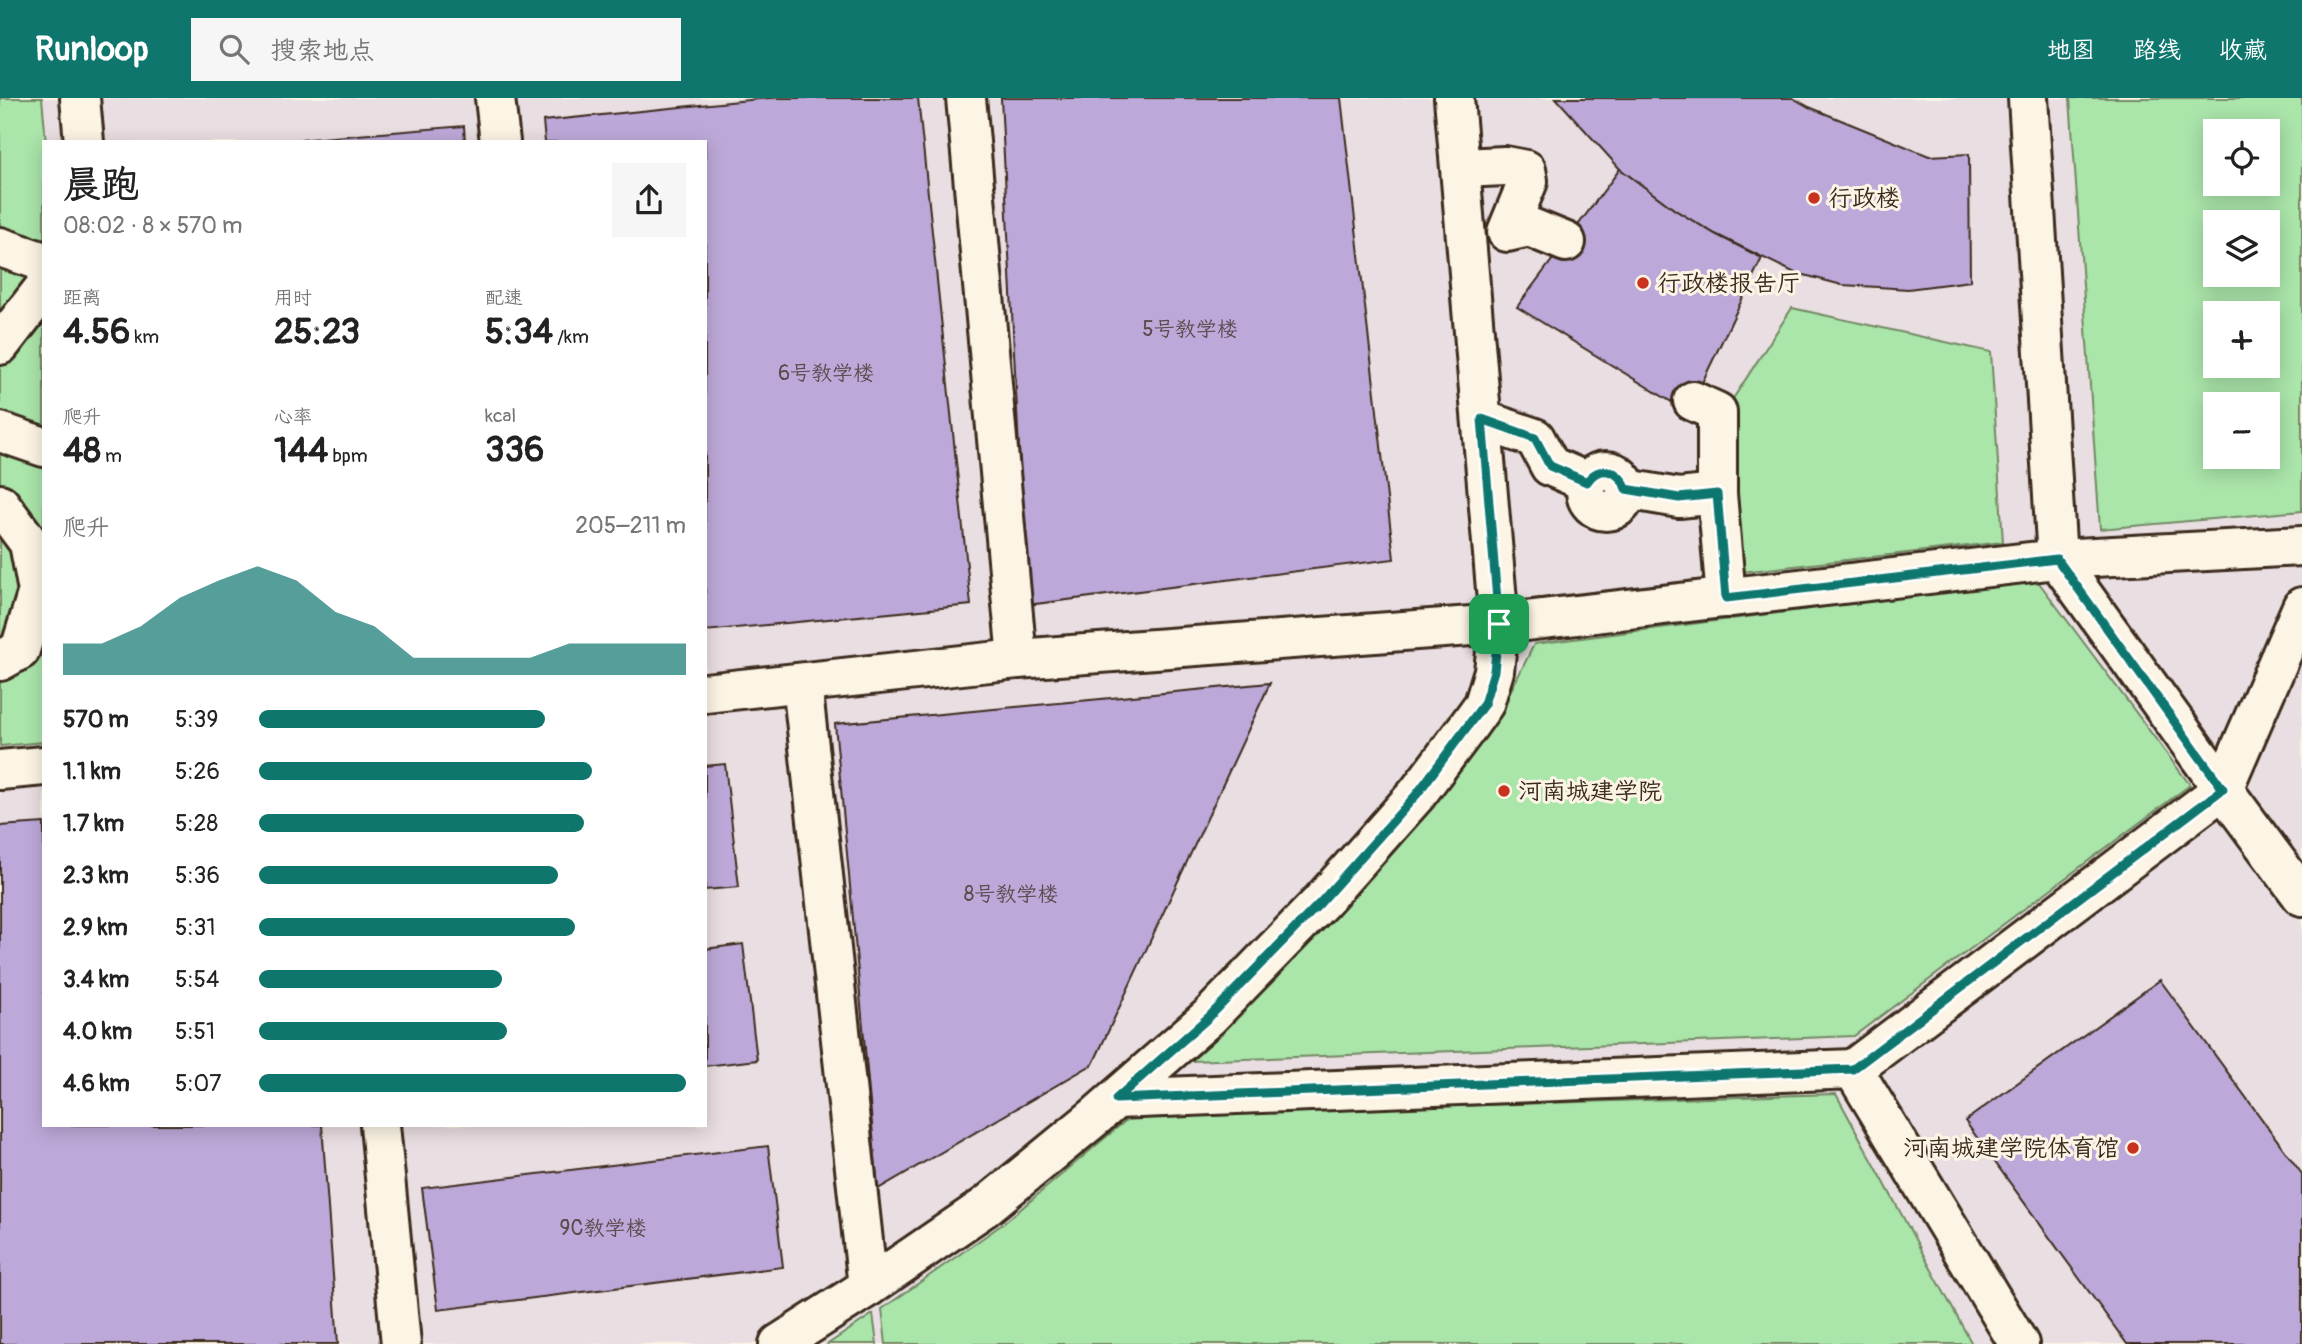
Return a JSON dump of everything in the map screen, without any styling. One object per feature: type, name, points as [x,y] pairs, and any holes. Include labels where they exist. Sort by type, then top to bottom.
[{"type":"street","points":[[80,98],[84,140]]},
{"type":"street","points":[[495,98],[500,140]]},
{"type":"street","points":[[966,98],[1017,659]]},
{"type":"street","points":[[779,1344],[985,1207],[1116,1099],[1209,1017],[1320,903],[1417,794],[1484,704],[1494,671],[1499,624],[1454,98]]},
{"type":"street","points":[[2028,98],[2057,559],[2302,896]]},
{"type":"street","points":[[1461,168],[1505,166],[1526,170],[1528,181],[1507,232]]},
{"type":"street","points":[[1467,235],[1529,228],[1566,242]]},
{"type":"street","points":[[0,247],[42,261]]},
{"type":"street","points":[[0,345],[42,291]]},
{"type":"street","points":[[1693,401],[1717,412],[1717,494],[1726,598]]},
{"type":"street","points":[[1482,419],[1535,438],[1550,466],[1587,482],[1586,495],[1593,507],[1599,510],[1618,507],[1626,495],[1626,489],[1679,498],[1717,494]]},
{"type":"street","points":[[0,432],[42,446]]},
{"type":"street","points":[[0,504],[29,543],[38,591],[20,650],[0,661]]},
{"type":"street","points":[[707,693],[1017,659],[1499,624],[2057,559],[2302,546]]},
{"type":"street","points":[[1116,1099],[1853,1069],[2223,789],[2302,607]]},
{"type":"street","points":[[803,682],[868,1287]]},
{"type":"street","points":[[0,770],[42,766]]},
{"type":"street","points":[[1853,1069],[2019,1344]]},
{"type":"street","points":[[380,1127],[401,1344]]},
{"type":"shaded area","name":"河南城建学院","points":[[0,98],[2302,98],[2302,1344],[0,1344]]},
{"type":"green space","points":[[0,98],[42,98],[46,140],[42,140],[42,742],[0,746]]},
{"type":"green space","points":[[2070,98],[2302,98],[2302,511],[2100,529]]},
{"type":"green space","points":[[1792,308],[1991,352],[2003,542],[1742,572],[1725,411]]},
{"type":"green space","points":[[2037,580],[2190,785],[1854,1036],[1192,1061],[1317,936],[1435,802],[1470,755],[1506,698],[1534,644]]},
{"type":"green space","points":[[1836,1094],[1972,1344],[886,1344],[882,1309],[1004,1223],[1131,1116]]},
{"type":"green space","points":[[873,1314],[877,1344],[828,1344]]},
{"type":"building","points":[[769,98],[918,98],[971,605],[707,631],[707,140],[545,140],[543,121]]},
{"type":"building","points":[[1001,98],[1341,98],[1394,559],[1027,605]]},
{"type":"building","name":"行政楼","points":[[1556,98],[1793,98],[1929,156],[1969,154],[1970,281],[1908,289],[1842,285],[1793,272],[1715,234],[1675,210],[1620,169]]},
{"type":"building","points":[[464,126],[465,140],[298,140]]},
{"type":"building","name":"行政楼报告厅","points":[[1620,169],[1675,210],[1762,258],[1688,412],[1517,307]]},
{"type":"building","points":[[1270,683],[1093,1064],[878,1189],[835,724]]},
{"type":"building","points":[[725,764],[739,887],[707,890],[707,766]]},
{"type":"building","points":[[42,823],[42,1127],[322,1127],[338,1344],[0,1344],[0,826]]},
{"type":"building","points":[[743,944],[757,1060],[707,1066],[707,949]]},
{"type":"building","name":"河南城建学院体育馆","points":[[2160,980],[2302,1174],[2302,1344],[2127,1344],[1965,1121]]},
{"type":"building","points":[[768,1146],[783,1267],[438,1310],[422,1188]]},
{"type":"place","name":"行政楼","points":[[1814,198]]},
{"type":"place","name":"行政楼报告厅","points":[[1643,283]]},
{"type":"place","name":"河南城建学院","points":[[1504,791]]},
{"type":"place","name":"河南城建学院体育馆","points":[[2133,1148]]},
{"type":"route","points":[[1482,419],[1535,438],[1550,466],[1587,482],[1596,473],[1609,471],[1620,477],[1626,489],[1679,498],[1717,494],[1726,598],[2057,559],[2223,789],[1853,1069],[1116,1099],[1209,1017],[1320,903],[1417,794],[1484,704],[1494,671],[1499,624],[1482,419]]}]
